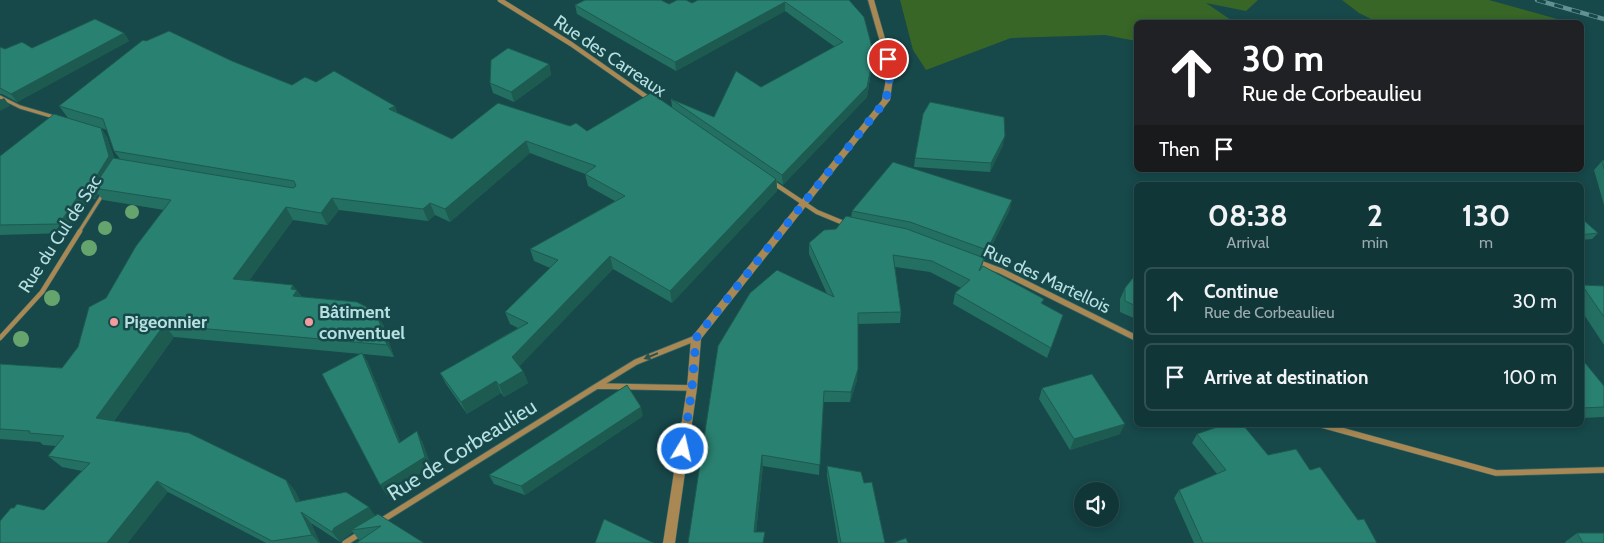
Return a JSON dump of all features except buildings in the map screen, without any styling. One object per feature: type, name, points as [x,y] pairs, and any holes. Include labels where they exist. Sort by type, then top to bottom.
[{"type":"street","name":"Rue des Carreaux","points":[[500,0],[571,44],[659,105]]},
{"type":"street","points":[[669,543],[692,388],[696,338],[886,100],[891,70],[871,0]]},
{"type":"street","points":[[763,176],[803,204],[834,221],[852,225]]},
{"type":"street","name":"Rue des Martellois","points":[[967,258],[1001,271],[1134,337]]},
{"type":"street","name":"Rue de Corbeaulieu","points":[[345,543],[636,362],[696,338]]},
{"type":"street","points":[[597,386],[692,388]]},
{"type":"street","points":[[1329,427],[1496,474],[1604,470]]},
{"type":"lane","points":[[0,97],[20,107],[56,118]]},
{"type":"lane","name":"Rue du Cul de Sac","points":[[0,338],[42,292],[105,191]]},
{"type":"green space","points":[[900,0],[1258,0],[1246,11],[1206,3],[1231,20],[1134,20],[1134,41],[1105,35],[1011,38],[926,70],[913,50]]},
{"type":"green space","points":[[1342,0],[1489,0],[1561,20],[1373,20],[1359,13]]},
{"type":"railway","points":[[1537,0],[1604,19]]},
{"type":"place","name":"Pigeonnier","points":[[114,322]]},
{"type":"place","name":"Bâtiment conventuel","points":[[309,322]]},
{"type":"route","points":[[683,449],[692,388],[696,338],[886,100],[891,70],[888,59]]}]
